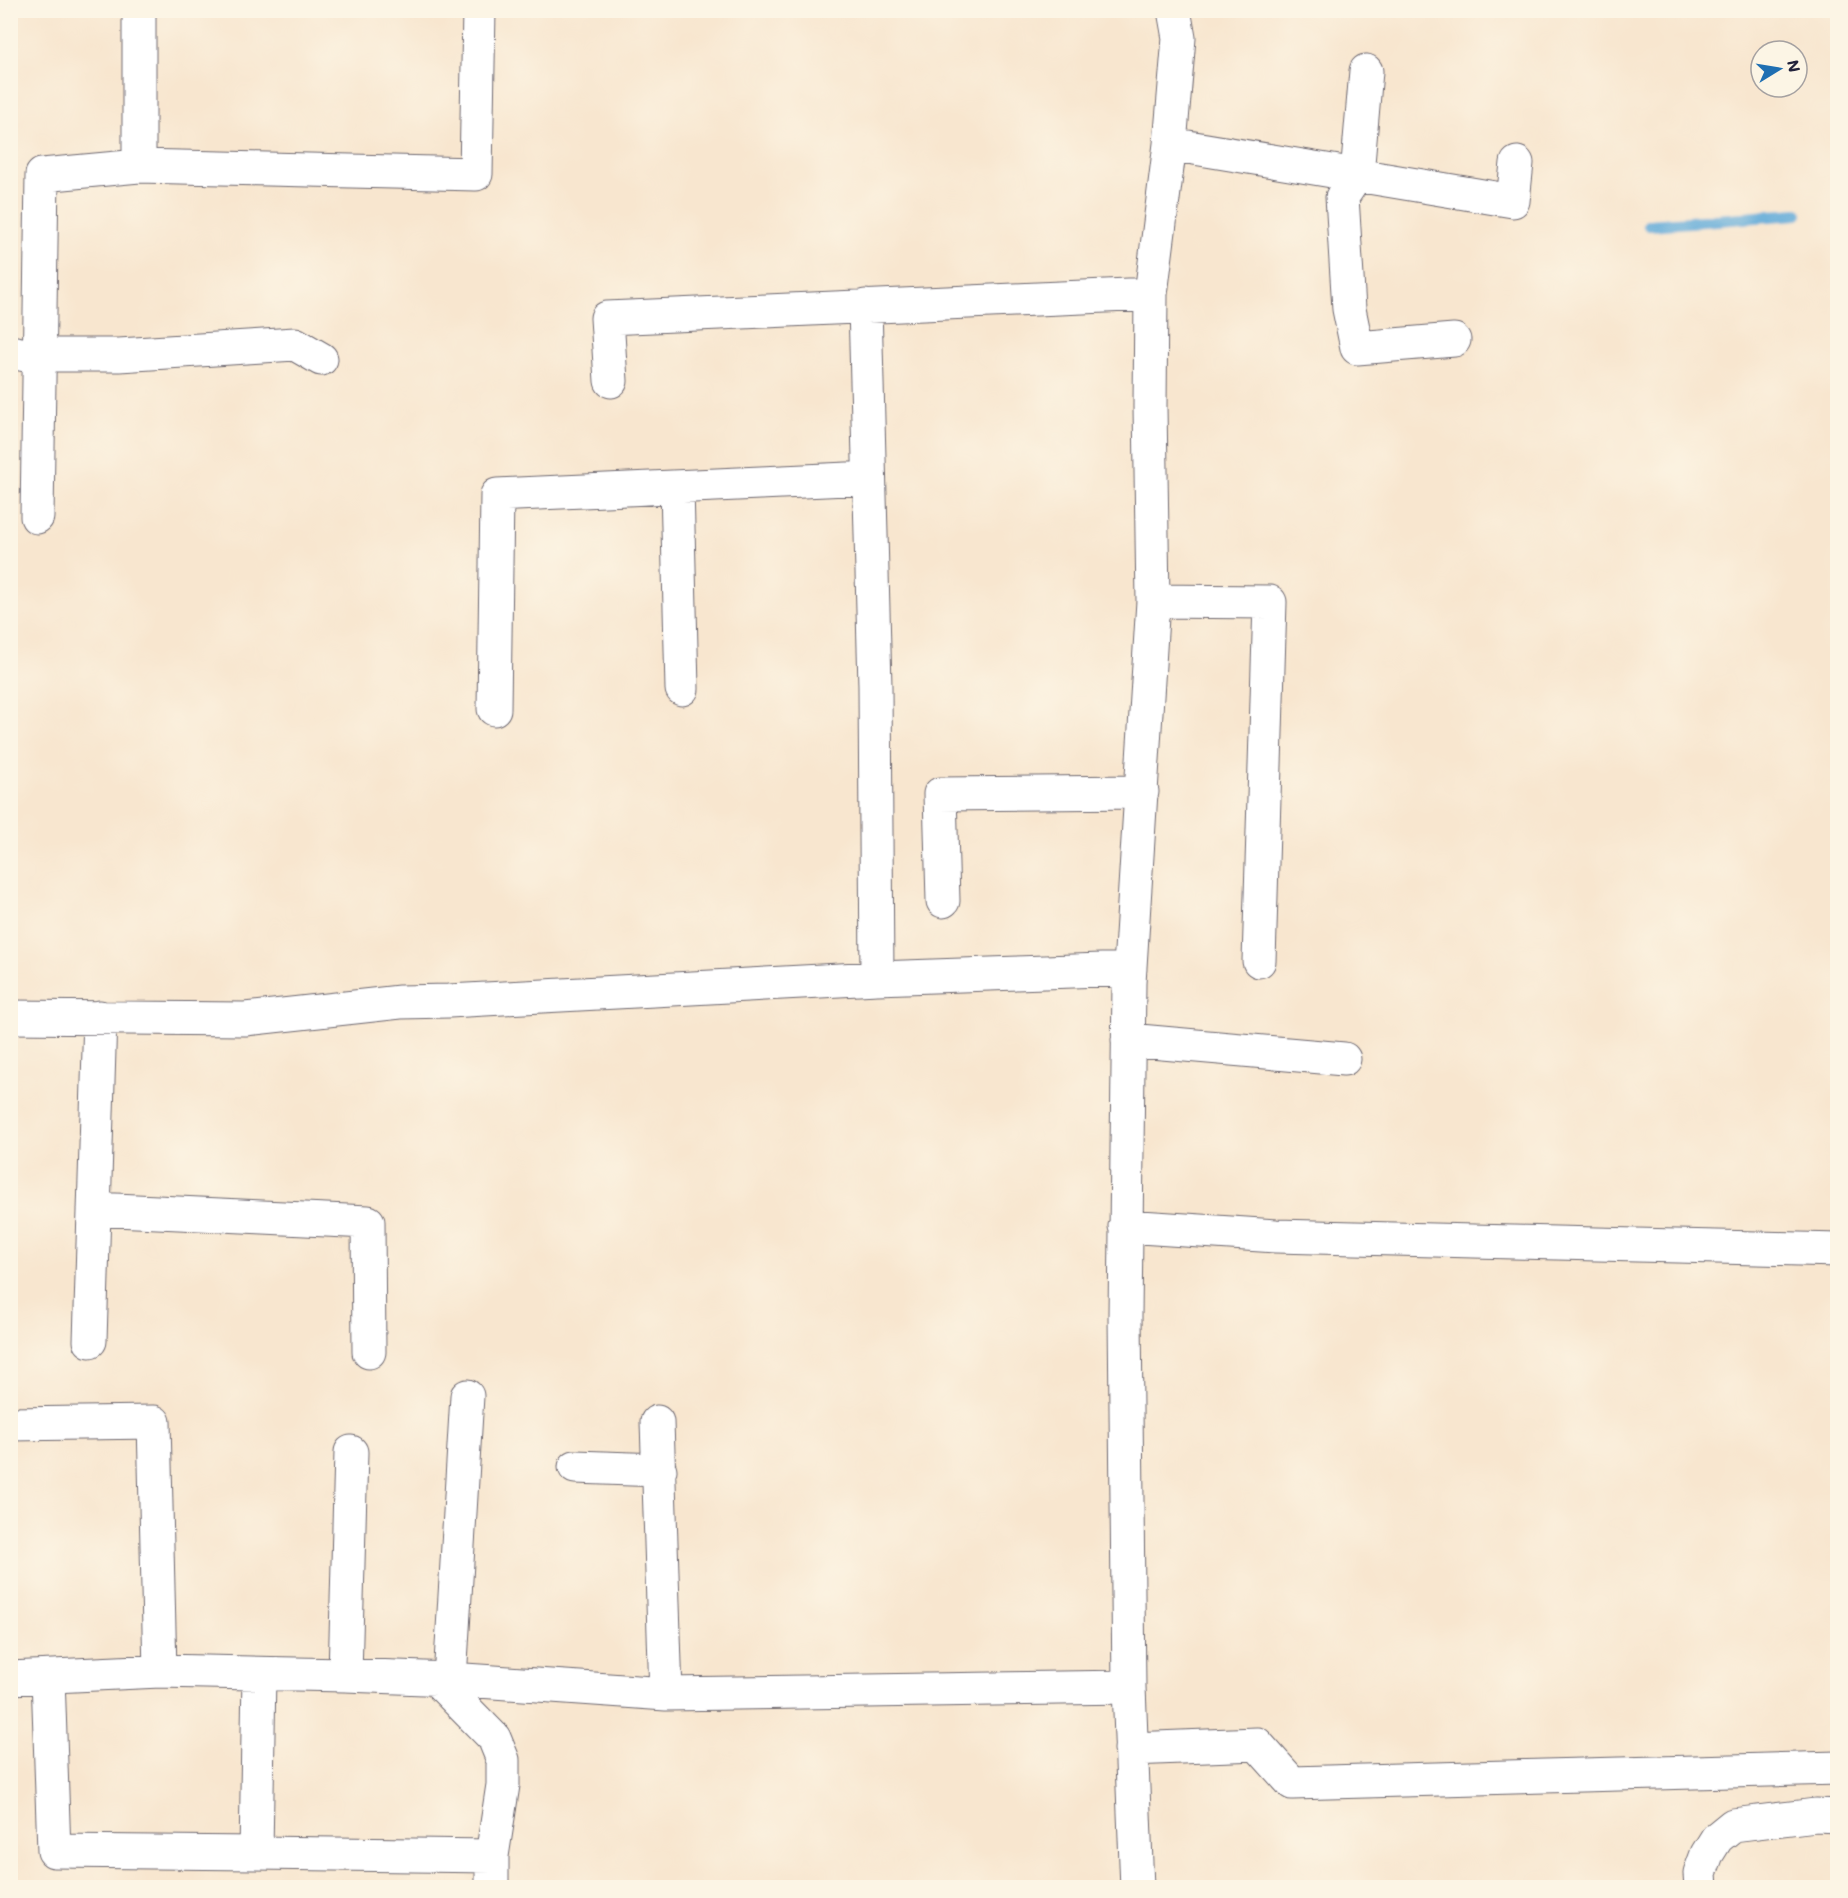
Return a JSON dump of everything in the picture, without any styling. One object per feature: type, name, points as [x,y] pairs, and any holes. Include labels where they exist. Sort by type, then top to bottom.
[{"type":"street","points":[[139,10],[139,166]]},
{"type":"street","points":[[37,517],[25,353],[42,175],[139,166],[476,174],[479,10]]},
{"type":"street","points":[[1137,1887],[1129,1687],[1125,1226],[1128,1040],[1130,969],[1154,601],[1150,406],[1151,294],[1170,144],[1179,39],[1174,10]]},
{"type":"street","points":[[1366,71],[1357,175],[1342,197],[1349,309],[1357,348],[1454,340]]},
{"type":"street","points":[[1170,144],[1513,201],[1517,163]]},
{"type":"street","points":[[611,381],[607,318],[1151,294]]},
{"type":"street","points":[[865,306],[875,686],[877,978]]},
{"type":"street","points":[[25,353],[119,355],[295,344],[321,359]]},
{"type":"street","points":[[495,709],[497,495],[869,478]]},
{"type":"street","points":[[677,487],[682,689]]},
{"type":"street","points":[[1154,601],[1270,602],[1259,962]]},
{"type":"street","points":[[943,900],[940,794],[1142,792]]},
{"type":"street","points":[[10,1017],[246,1019],[400,1002],[877,978],[1130,969]]},
{"type":"street","points":[[90,1341],[100,1017]]},
{"type":"street","points":[[1128,1040],[1344,1059]]},
{"type":"street","points":[[94,1209],[368,1222],[369,1352]]},
{"type":"street","points":[[1125,1226],[1276,1236],[1838,1250]]},
{"type":"street","points":[[48,1677],[54,1851],[256,1852],[492,1872],[503,1785],[503,1760],[494,1738],[443,1679],[467,1396]]},
{"type":"street","points":[[10,1424],[154,1422],[160,1671]]},
{"type":"street","points":[[657,1422],[666,1694]]},
{"type":"street","points":[[345,1675],[351,1452]]},
{"type":"street","points":[[575,1467],[660,1470]]},
{"type":"street","points":[[10,1678],[160,1671],[345,1675],[666,1694],[1129,1687]]},
{"type":"street","points":[[256,1852],[259,1674]]},
{"type":"street","points":[[1131,1749],[1257,1744],[1292,1783],[1838,1768]]},
{"type":"street","points":[[1701,1887],[1700,1873],[1707,1854],[1717,1838],[1733,1825],[1816,1815],[1838,1816]]},
{"type":"waterway","points":[[1649,225],[1797,214]]}]
